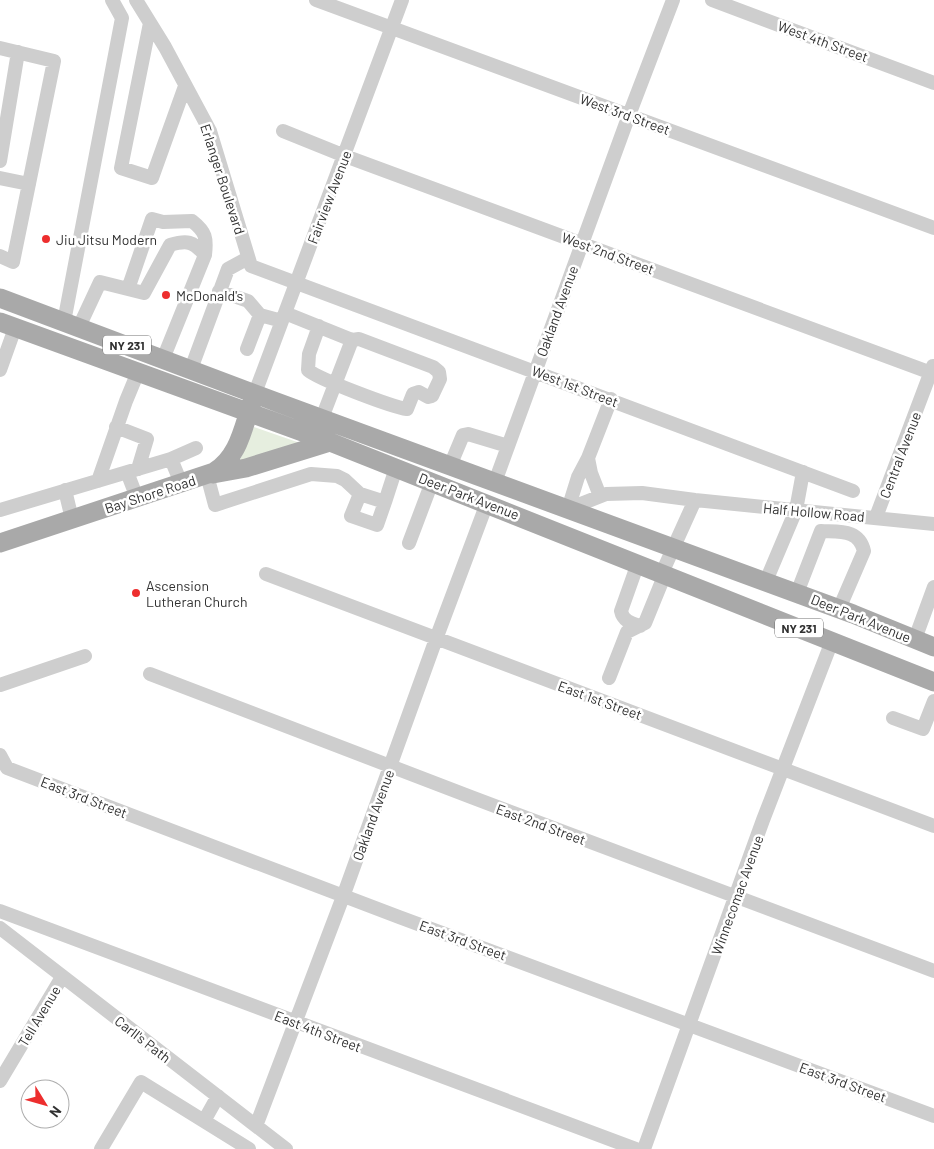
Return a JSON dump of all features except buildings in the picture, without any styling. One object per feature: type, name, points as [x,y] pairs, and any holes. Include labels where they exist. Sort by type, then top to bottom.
[{"type":"main road","name":"Deer Park Avenue","points":[[0,298],[766,582],[801,585],[839,608],[934,647]]},
{"type":"main road","name":"Deer Park Avenue","points":[[8,325],[330,442],[488,503],[934,682]]},
{"type":"main road","name":"Bay Shore Road","points":[[0,543],[181,484],[207,475],[220,468],[232,456],[244,428],[255,394]]},
{"type":"main road","points":[[207,475],[246,468],[330,442]]},
{"type":"street","points":[[72,324],[122,18],[112,0]]},
{"type":"street","name":"Erlanger Boulevard","points":[[136,0],[210,131],[248,258]]},
{"type":"street","name":"West 3rd Street","points":[[316,0],[934,228]]},
{"type":"street","name":"Fairview Avenue","points":[[255,394],[402,0]]},
{"type":"street","name":"Oakland Avenue","points":[[495,482],[629,115],[674,0]]},
{"type":"street","name":"West 4th Street","points":[[712,0],[934,83]]},
{"type":"street","points":[[150,23],[121,168],[152,178],[185,86]]},
{"type":"street","points":[[0,48],[54,61],[14,262],[0,256]]},
{"type":"street","points":[[0,161],[18,52]]},
{"type":"street","name":"West 2nd Street","points":[[282,131],[345,156],[933,371]]},
{"type":"street","points":[[0,178],[29,184]]},
{"type":"street","points":[[128,289],[152,219],[163,222],[192,221],[202,229],[205,250],[163,359]]},
{"type":"street","points":[[72,324],[100,282],[144,293],[170,246],[182,241],[205,250]]},
{"type":"street","points":[[191,369],[228,269],[248,258],[251,266],[296,284]]},
{"type":"street","name":"West 1st Street","points":[[296,284],[611,399],[853,491]]},
{"type":"street","points":[[220,291],[248,301],[260,315],[283,317],[319,326],[352,340],[359,339],[433,367],[439,372],[440,379],[432,396],[428,397],[419,392],[413,394],[407,409],[312,374],[308,370],[309,354],[319,326]]},
{"type":"street","points":[[247,349],[260,315]]},
{"type":"street","points":[[0,370],[8,325]]},
{"type":"street","points":[[322,418],[352,340]]},
{"type":"street","name":"Central Avenue","points":[[876,518],[933,371]]},
{"type":"street","points":[[98,481],[116,427],[138,372]]},
{"type":"street","points":[[568,508],[578,477],[588,458],[611,399]]},
{"type":"street","points":[[116,427],[147,439],[132,471],[137,498]]},
{"type":"street","points":[[450,466],[463,435],[468,434],[508,446]]},
{"type":"street","points":[[0,510],[171,459],[196,448]]},
{"type":"street","points":[[588,458],[591,473],[600,496]]},
{"type":"street","points":[[171,459],[181,484]]},
{"type":"street","points":[[360,494],[351,516],[377,525],[396,468]]},
{"type":"street","points":[[766,582],[796,510],[803,472]]},
{"type":"street","points":[[207,475],[215,505],[311,474],[337,476],[345,480],[360,494],[385,502]]},
{"type":"street","points":[[409,543],[432,482]]},
{"type":"street","points":[[65,490],[72,519]]},
{"type":"street","name":"Half Hollow Road","points":[[568,508],[606,494],[642,493],[934,524]]},
{"type":"street","points":[[609,678],[627,632],[645,623],[673,547],[695,500]]},
{"type":"street","name":"Oakland Avenue","points":[[256,1126],[344,894],[436,639],[488,503]]},
{"type":"street","points":[[801,585],[826,513]]},
{"type":"street","points":[[820,531],[851,533],[862,543],[864,551],[839,608]]},
{"type":"street","points":[[801,585],[811,571],[824,541],[828,538],[844,539],[853,543],[856,549],[858,566]]},
{"type":"street","points":[[638,563],[621,611],[625,620],[640,626]]},
{"type":"street","name":"East 1st Street","points":[[266,574],[934,826]]},
{"type":"street","points":[[915,639],[934,587]]},
{"type":"street","name":"Winnecomac Avenue","points":[[644,1149],[783,769],[832,641]]},
{"type":"street","points":[[0,685],[85,656]]},
{"type":"street","name":"East 2nd Street","points":[[150,674],[391,767],[934,970]]},
{"type":"street","points":[[893,718],[922,729],[934,701]]},
{"type":"street","name":"East 3rd Street","points":[[0,756],[7,768],[934,1116]]},
{"type":"street","name":"East 4th Street","points":[[0,911],[636,1149]]},
{"type":"street","name":"Carll's Path","points":[[0,928],[286,1149]]},
{"type":"street","name":"Tell Avenue","points":[[0,1081],[62,977]]},
{"type":"street","points":[[101,1149],[141,1082],[249,1149]]},
{"type":"street","points":[[204,1121],[218,1096]]},
{"type":"green space","points":[[254,427],[300,443],[239,462]]},
{"type":"place","name":"Jiu Jitsu Modern","points":[[46,239]]},
{"type":"place","name":"McDonald's","points":[[166,295]]},
{"type":"place","name":"Ascension Lutheran Church","points":[[136,593]]}]
